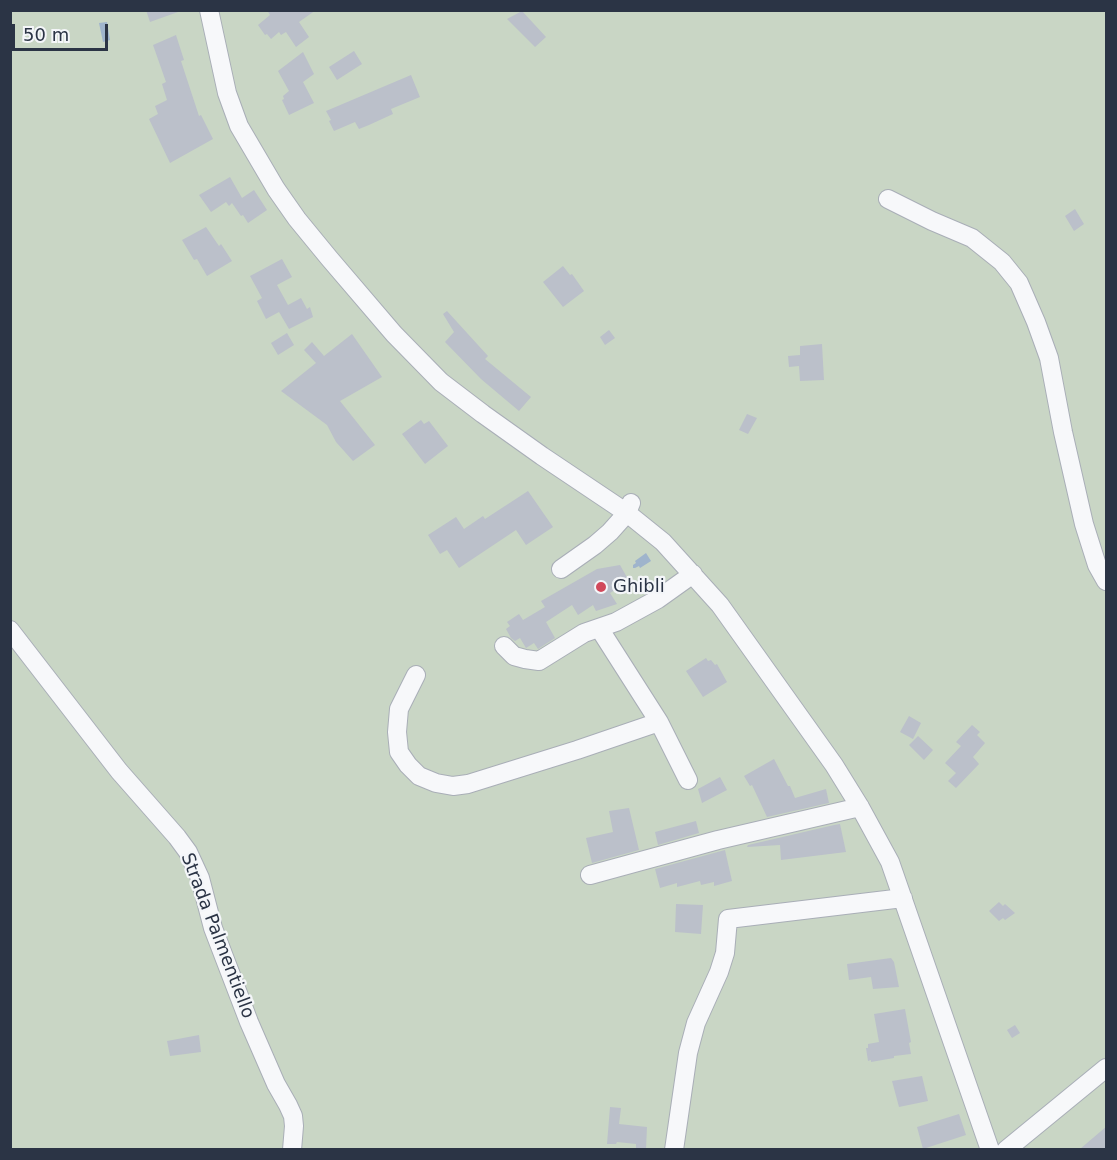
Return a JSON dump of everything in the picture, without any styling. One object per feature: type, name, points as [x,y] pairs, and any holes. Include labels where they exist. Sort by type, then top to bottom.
[{"type":"street","points":[[209,10],[227,93],[239,126],[276,189],[329,258],[394,334],[441,381],[533,450],[628,508],[663,542],[720,605],[834,765],[890,862],[990,1149]]},
{"type":"street","points":[[888,199],[972,238],[1002,262],[1019,283],[1049,358],[1084,524],[1097,565],[1107,581]]},
{"type":"street","points":[[561,569],[610,532],[628,508]]},
{"type":"street","points":[[504,646],[514,656],[538,661],[584,633],[616,622],[658,599],[693,574]]},
{"type":"street","points":[[599,628],[659,722],[688,780]]},
{"type":"street","name":"Strada Palmentiello","points":[[10,630],[119,771],[188,852],[200,878],[213,928],[241,1001],[292,1116],[294,1126],[292,1149]]},
{"type":"street","points":[[416,675],[399,709],[397,732],[399,752],[418,776],[436,783],[453,786],[468,784],[659,722]]},
{"type":"street","points":[[590,875],[718,840],[860,807]]},
{"type":"street","points":[[674,1149],[688,1053],[696,1023],[725,953],[728,919],[903,898]]},
{"type":"street","points":[[1006,1149],[1107,1068]]},
{"type":"green space","points":[[11,11],[1106,11],[1106,1149],[11,1149]]},
{"type":"water","points":[[107,22],[110,40],[103,42],[99,23]]},
{"type":"water","points":[[646,553],[651,561],[640,568],[639,566],[633,568],[635,561]]},
{"type":"building","points":[[146,10],[178,10],[178,12],[150,22]]},
{"type":"building","points":[[267,10],[316,10],[299,22],[309,37],[296,47],[286,32],[281,35],[279,32],[271,39],[258,25],[270,15]]},
{"type":"building","points":[[522,11],[546,37],[535,47],[507,19]]},
{"type":"building","points":[[176,35],[184,60],[181,61],[199,116],[201,115],[213,139],[170,163],[149,119],[158,114],[155,106],[167,100],[162,84],[166,82],[153,45]]},
{"type":"building","points":[[354,51],[362,64],[337,80],[329,67]]},
{"type":"building","points":[[303,52],[314,74],[303,82],[314,103],[289,115],[282,100],[289,91],[278,71]]},
{"type":"building","points":[[411,75],[420,97],[391,109],[393,114],[359,129],[355,122],[334,131],[326,111]]},
{"type":"building","points":[[230,177],[242,198],[254,190],[267,210],[248,223],[232,203],[229,206],[226,202],[211,212],[199,195]]},
{"type":"building","points":[[1075,209],[1084,224],[1074,231],[1065,216]]},
{"type":"building","points":[[206,227],[232,261],[207,276],[182,240]]},
{"type":"building","points":[[282,259],[292,277],[277,285],[288,305],[301,298],[307,309],[310,307],[313,317],[289,329],[279,312],[266,319],[257,301],[262,298],[250,276]]},
{"type":"building","points":[[563,266],[584,291],[563,307],[543,282]]},
{"type":"building","points":[[447,311],[488,356],[485,359],[531,397],[519,411],[481,379],[445,342],[454,332],[443,314]]},
{"type":"building","points":[[609,330],[615,338],[605,345],[600,337]]},
{"type":"building","points":[[287,333],[294,345],[278,355],[271,343]]},
{"type":"building","points":[[352,334],[382,377],[340,401],[375,445],[353,461],[336,442],[327,425],[281,391],[316,363],[304,350],[312,342],[324,356]]},
{"type":"building","points":[[822,344],[824,380],[800,381],[799,366],[789,367],[788,356],[800,355],[800,346]]},
{"type":"building","points":[[747,414],[757,418],[748,434],[739,430]]},
{"type":"building","points":[[421,420],[424,424],[429,421],[448,446],[425,464],[402,434]]},
{"type":"building","points":[[528,491],[553,527],[526,545],[516,530],[459,568],[447,550],[440,554],[428,535],[456,517],[464,529],[483,516],[485,519]]},
{"type":"building","points":[[620,565],[629,581],[610,593],[617,604],[596,611],[593,605],[578,615],[572,605],[546,622],[555,638],[538,649],[534,643],[526,648],[520,638],[515,641],[511,638],[506,629],[510,626],[507,622],[519,614],[523,620],[545,607],[541,601],[597,569]]},
{"type":"building","points":[[706,658],[715,665],[717,664],[727,682],[703,697],[686,671]]},
{"type":"building","points":[[909,716],[921,723],[913,739],[900,732]]},
{"type":"building","points":[[972,725],[980,732],[977,735],[985,743],[973,757],[979,764],[956,788],[948,781],[956,773],[945,763],[961,746],[956,742]]},
{"type":"building","points":[[918,736],[933,750],[924,760],[909,745]]},
{"type":"building","points":[[774,759],[795,798],[826,789],[829,803],[767,817],[752,785],[750,786],[744,776]]},
{"type":"building","points":[[720,777],[727,790],[702,803],[698,789]]},
{"type":"building","points":[[629,808],[639,850],[592,863],[586,838],[613,832],[609,811]]},
{"type":"building","points":[[696,821],[699,833],[658,845],[655,832]]},
{"type":"building","points":[[840,824],[846,852],[781,860],[780,845],[747,847],[748,845]]},
{"type":"building","points":[[725,850],[732,881],[714,886],[714,882],[701,885],[700,881],[677,887],[677,883],[660,888],[655,869]]},
{"type":"building","points":[[999,902],[1015,913],[999,921],[989,911]]},
{"type":"building","points":[[676,904],[703,905],[701,934],[675,932]]},
{"type":"building","points":[[891,958],[894,962],[899,987],[873,989],[871,977],[849,980],[847,964]]},
{"type":"building","points":[[905,1009],[911,1054],[868,1061],[866,1048],[868,1044],[879,1042],[874,1014]]},
{"type":"building","points":[[1015,1025],[1020,1033],[1012,1038],[1007,1030]]},
{"type":"building","points":[[199,1035],[201,1052],[170,1056],[167,1041]]},
{"type":"building","points":[[922,1076],[928,1101],[899,1107],[892,1081]]},
{"type":"building","points":[[610,1107],[621,1108],[619,1124],[647,1127],[646,1149],[636,1149],[636,1144],[617,1142],[607,1144]]},
{"type":"building","points":[[959,1114],[966,1135],[923,1149],[917,1127]]},
{"type":"building","points":[[1107,1126],[1107,1149],[1080,1149]]},
{"type":"place","name":"Ghibli","points":[[601,587]]}]
